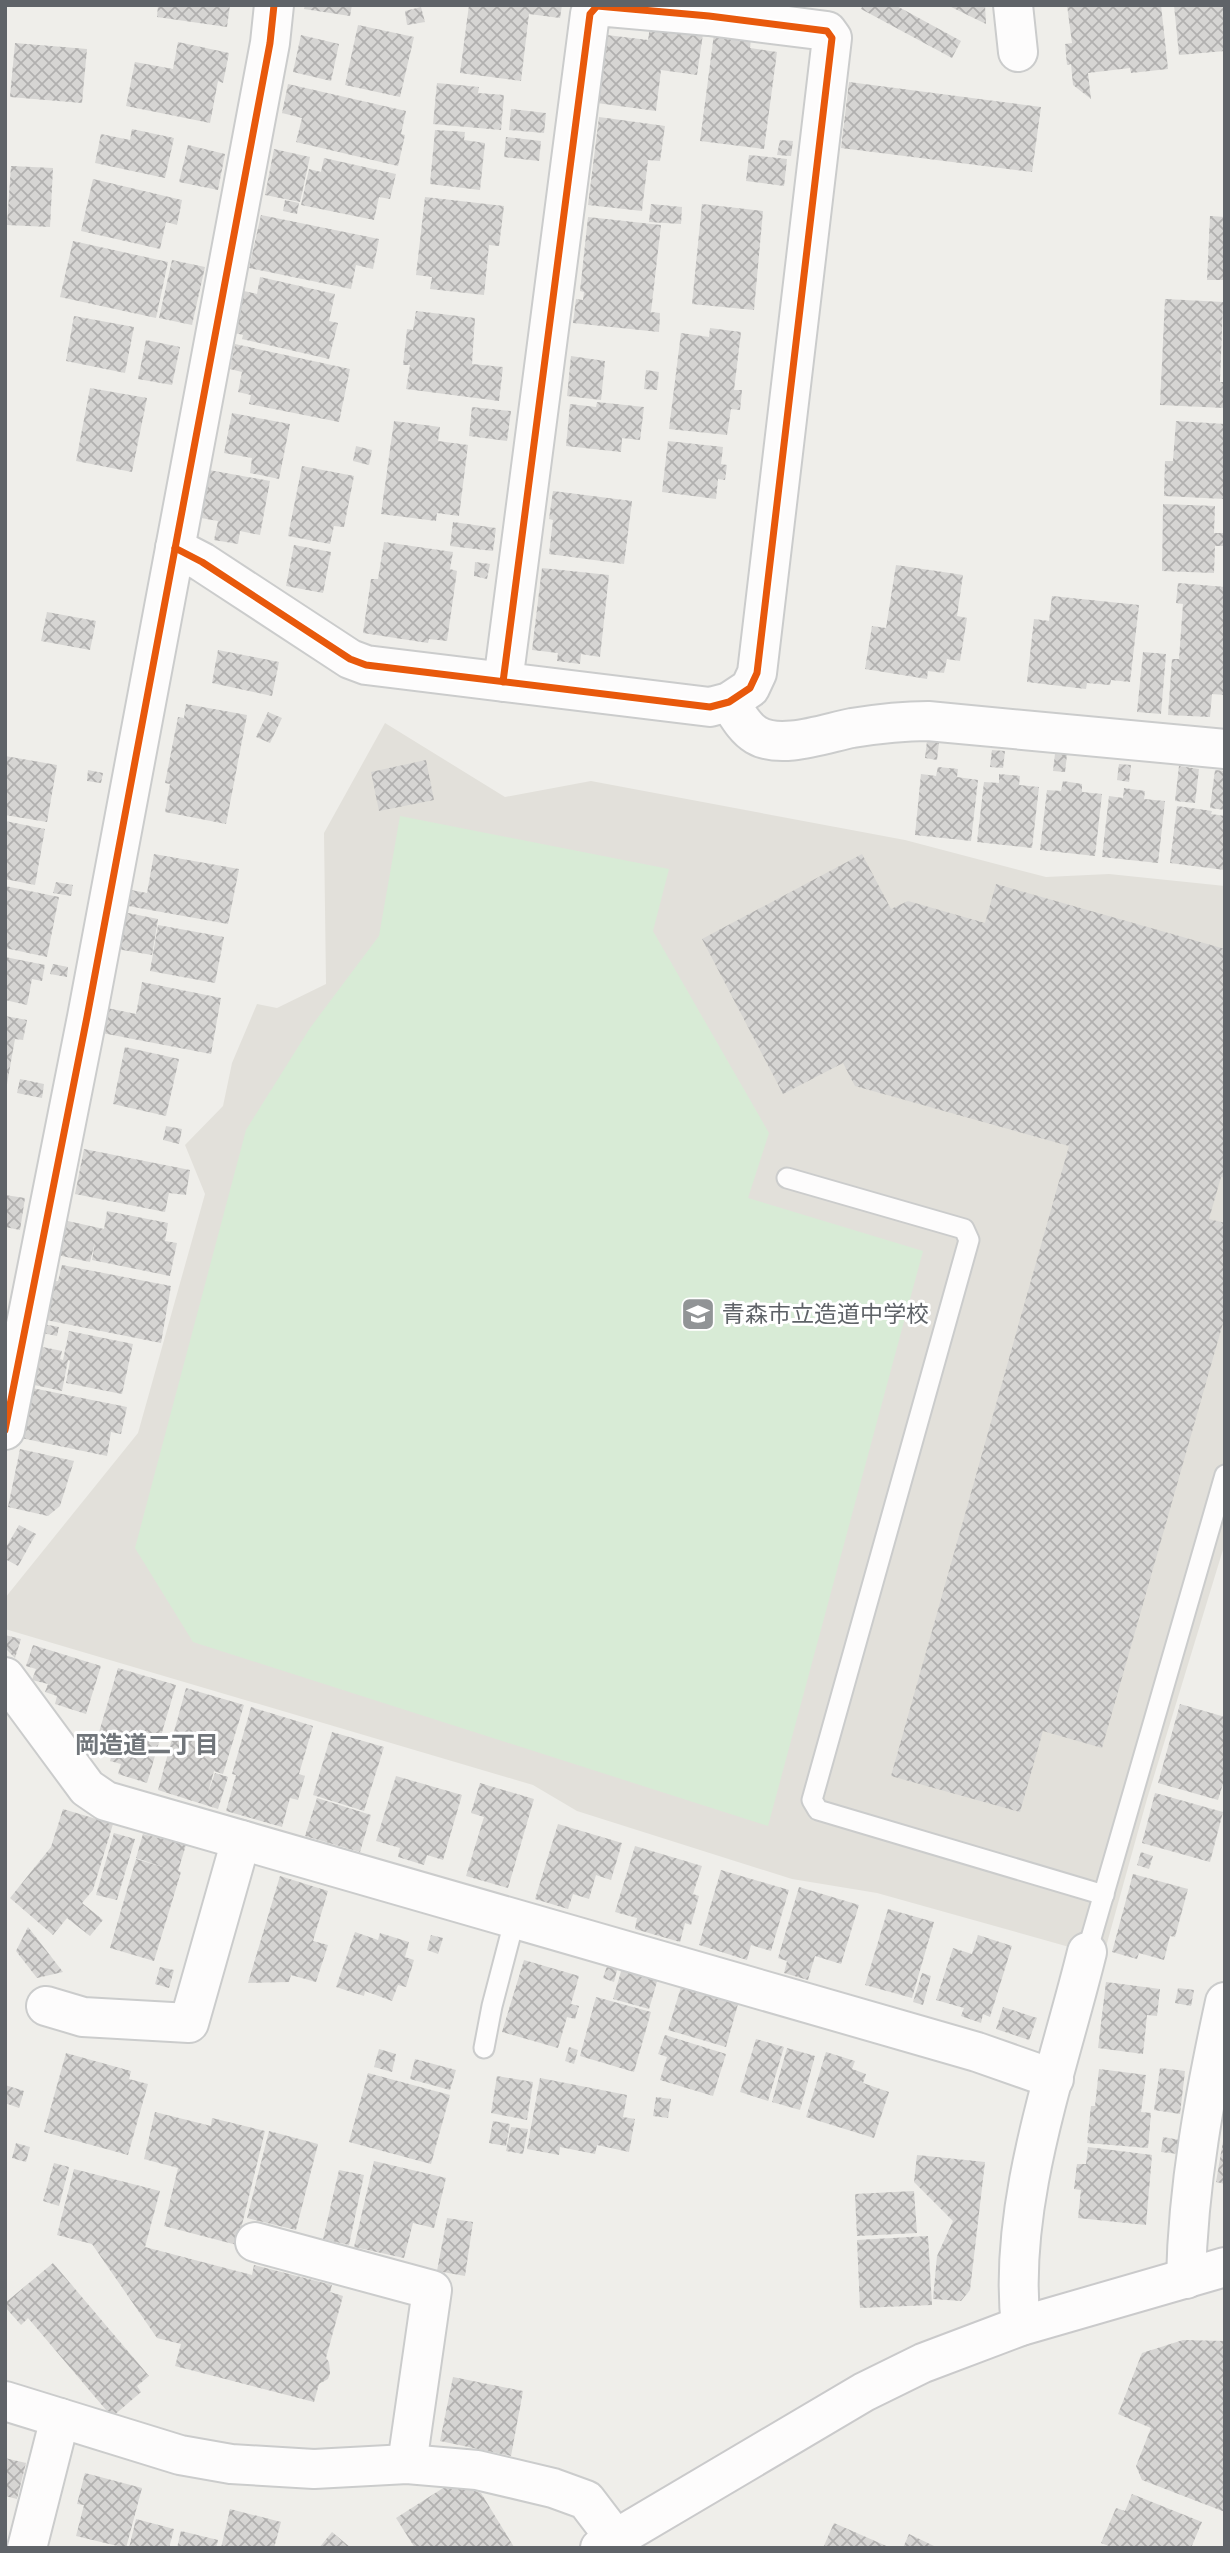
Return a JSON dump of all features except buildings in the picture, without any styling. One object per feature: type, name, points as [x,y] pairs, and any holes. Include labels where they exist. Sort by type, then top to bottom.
[{"type":"street","points":[[5,1430],[88,1017],[270,43],[274,5]]},
{"type":"street","points":[[1013,5],[1018,52]]},
{"type":"street","points":[[175,548],[202,562],[350,659],[366,665],[503,682],[710,707],[729,702],[750,688],[757,673],[832,38],[827,31],[708,10],[597,6],[590,14],[503,682]]},
{"type":"street","points":[[729,702],[743,723],[756,735],[773,740],[795,740],[901,721],[928,721],[1225,750]]},
{"type":"street","points":[[5,1677],[87,1788],[106,1801],[977,2052],[1054,2079]]},
{"type":"street","points":[[46,2006],[83,2017],[189,2023],[241,1840]]},
{"type":"street","points":[[1021,2326],[1018,2295],[1021,2235],[1033,2164],[1087,1952]]},
{"type":"street","points":[[1186,2279],[1187,2228],[1193,2166],[1225,2002]]},
{"type":"street","points":[[255,2242],[432,2290],[407,2464]]},
{"type":"street","points":[[5,2401],[180,2455],[231,2464],[314,2469],[407,2464],[477,2470],[553,2488],[586,2500],[608,2543],[864,2392],[923,2363],[1021,2326],[1225,2267]]},
{"type":"street","points":[[27,2548],[60,2418]]},
{"type":"lane","points":[[787,1178],[964,1229],[969,1240],[812,1800],[818,1810],[1104,1895]]},
{"type":"lane","points":[[1087,1952],[1225,1475]]},
{"type":"lane","points":[[484,2048],[515,1918]]},
{"type":"shaded area","name":"青森市立造道中学校","points":[[385,723],[505,797],[591,781],[905,840],[1046,877],[1109,874],[1225,886],[1225,1543],[1147,1799],[1104,1954],[1087,1952],[877,1893],[792,1879],[577,1811],[533,1785],[5,1629],[5,1598],[138,1433],[205,1194],[185,1145],[223,1106],[232,1063],[257,1004],[277,1008],[326,984],[324,833]]},
{"type":"green space","points":[[400,816],[669,869],[653,931],[769,1133],[748,1198],[923,1251],[768,1826],[193,1642],[135,1548],[246,1130],[310,1028],[379,936]]},
{"type":"cycle path","points":[[5,1430],[87,1017],[270,43],[274,5]]},
{"type":"cycle path","points":[[175,548],[202,562],[350,659],[366,665],[710,707],[729,702],[750,688],[757,673],[832,38],[827,31],[709,16],[597,6],[590,14],[503,682]]},
{"type":"place","name":"青森市立造道中学校","points":[[698,1314]]},
{"type":"district","name":"岡造道二丁目","points":[[147,1745]]}]
